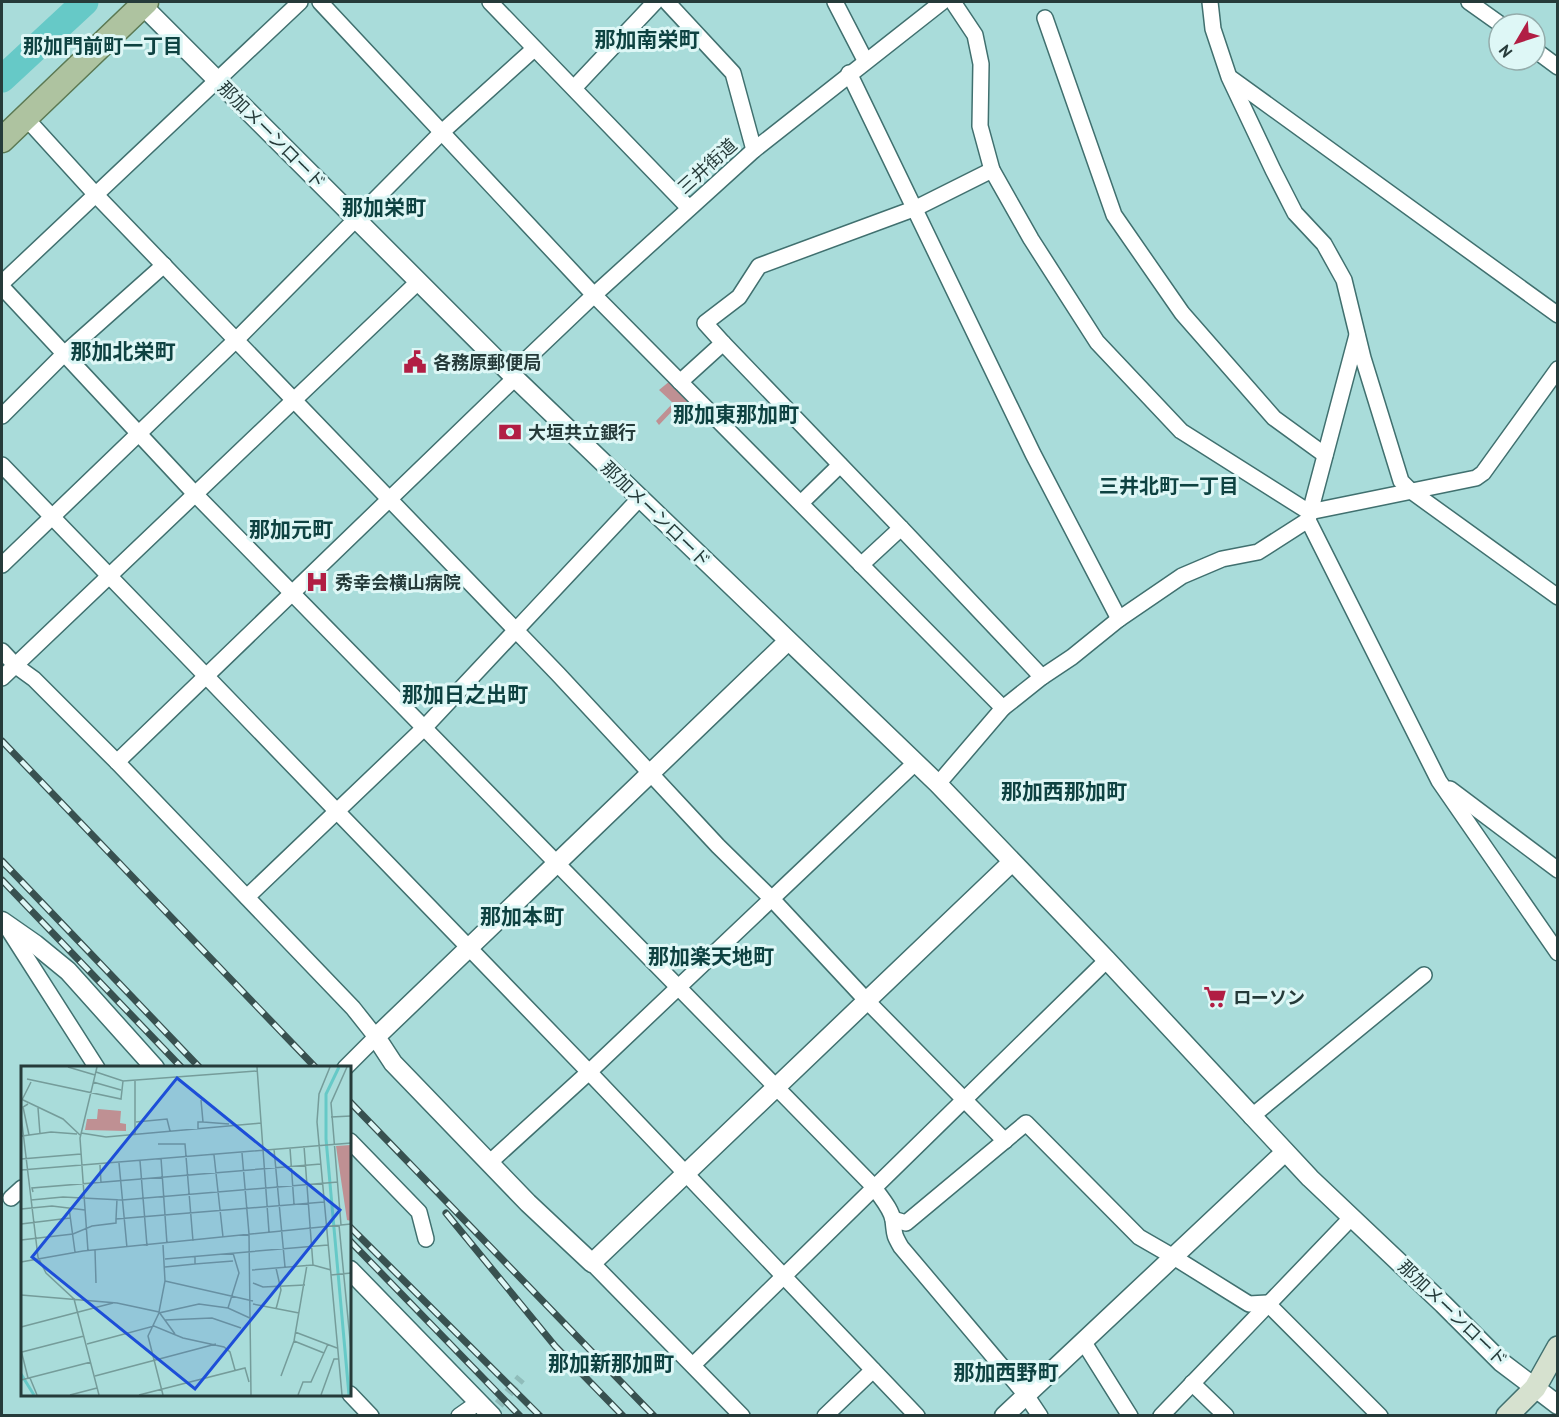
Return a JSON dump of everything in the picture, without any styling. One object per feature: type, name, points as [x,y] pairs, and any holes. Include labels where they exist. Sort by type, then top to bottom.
[{"type":"main road","points":[[2,140],[142,3]]},
{"type":"main road","points":[[1507,1416],[1535,1388],[1557,1347]]},
{"type":"street","points":[[300,2],[2,285],[196,495],[874,1187],[893,1219],[893,1233],[901,1247],[1026,1395],[1040,1416]]},
{"type":"street","points":[[320,2],[594,295],[1003,708]]},
{"type":"street","points":[[490,2],[689,208]]},
{"type":"street","points":[[574,88],[655,2]]},
{"type":"street","points":[[667,2],[733,73],[754,150]]},
{"type":"street","points":[[835,2],[866,60]]},
{"type":"street","name":"三井街道","points":[[117,762],[389,499],[594,295],[754,150],[942,2]]},
{"type":"street","points":[[953,2],[975,34],[981,64],[980,126],[992,170],[1031,239],[1097,342],[1181,431],[1309,516],[1439,781],[1557,953]]},
{"type":"street","points":[[1210,2],[1213,29],[1228,77],[1295,213],[1324,244],[1344,280],[1363,358],[1401,481],[1411,491],[1557,597]]},
{"type":"street","points":[[1469,2],[1487,15]]},
{"type":"street","name":"那加メーンロード","points":[[142,3],[513,376],[938,784],[1107,960]]},
{"type":"street","points":[[1045,18],[1114,215],[1182,313],[1243,383],[1274,418],[1324,455]]},
{"type":"street","points":[[2,565],[236,340],[442,132],[534,49]]},
{"type":"street","points":[[849,73],[1033,454],[1119,619]]},
{"type":"street","points":[[1228,77],[1557,315]]},
{"type":"street","points":[[25,117],[96,195],[516,630],[718,846],[1005,1141]]},
{"type":"street","points":[[992,170],[916,208],[759,266],[739,297],[705,323],[1042,677]]},
{"type":"street","points":[[2,416],[64,354],[164,265]]},
{"type":"street","points":[[2,678],[419,281]]},
{"type":"street","points":[[1309,516],[1358,332]]},
{"type":"street","points":[[680,382],[723,342]]},
{"type":"street","points":[[938,784],[1003,708],[1119,619],[1182,576],[1222,559],[1258,552],[1309,516],[1476,478],[1483,473],[1557,369]]},
{"type":"street","points":[[2,465],[589,1072],[917,1416]]},
{"type":"street","points":[[801,504],[840,465]]},
{"type":"street","points":[[247,897],[424,728],[639,499]]},
{"type":"street","points":[[861,565],[901,528]]},
{"type":"street","points":[[347,1066],[788,641]]},
{"type":"street","points":[[2,651],[16,666],[34,679],[117,762],[353,1008],[393,1063],[489,1163],[592,1263],[742,1416]]},
{"type":"street","points":[[489,1163],[589,1072],[915,763]]},
{"type":"street","points":[[1439,781],[1557,870]]},
{"type":"street","points":[[592,1263],[1012,862]]},
{"type":"street","points":[[2,921],[96,1066]]},
{"type":"street","points":[[2,921],[68,971],[153,1066]]},
{"type":"street","points":[[693,1365],[1107,960],[1251,1117],[1424,975]]},
{"type":"street","name":"那加メーンロード","points":[[1251,1117],[1501,1362],[1557,1405]]},
{"type":"street","points":[[893,1219],[906,1223],[1026,1123],[1139,1238],[1249,1304],[1268,1303],[1380,1416]]},
{"type":"street","points":[[351,1142],[419,1212],[426,1239]]},
{"type":"street","points":[[1004,1416],[1285,1152]]},
{"type":"street","points":[[1161,1416],[1352,1217]]},
{"type":"street","points":[[351,1271],[492,1416]]},
{"type":"street","points":[[1083,1341],[1130,1416]]},
{"type":"street","points":[[825,1416],[873,1370]]},
{"type":"street","points":[[1192,1383],[1226,1416]]},
{"type":"street","points":[[1535,1388],[1557,1415]]},
{"type":"street","points":[[351,1395],[371,1416]]},
{"type":"street","points":[[459,1416],[478,1402]]},
{"type":"shaded area","points":[[676,376],[700,401],[684,415],[676,407],[659,425],[656,421],[673,403],[659,390]]},
{"type":"waterway","points":[[2,79],[85,2]]},
{"type":"tunnel","points":[[489,1416],[521,1378]]},
{"type":"railway","points":[[2,741],[314,1066]]},
{"type":"railway","points":[[2,861],[198,1066]]},
{"type":"railway","points":[[2,880],[180,1066]]},
{"type":"railway","points":[[351,1103],[654,1416]]},
{"type":"railway","points":[[446,1213],[555,1346],[623,1416]]},
{"type":"railway","points":[[351,1228],[540,1416]]},
{"type":"railway","points":[[351,1242],[520,1416]]},
{"type":"place","name":"各務原郵便局","points":[[415,362]]},
{"type":"place","name":"大垣共立銀行","points":[[510,432]]},
{"type":"place","name":"秀幸会横山病院","points":[[317,582]]},
{"type":"place","name":"ローソン","points":[[1215,997]]},
{"type":"district","name":"那加南栄町","points":[[647,39]]},
{"type":"district","name":"那加門前町一丁目","points":[[103,46]]},
{"type":"district","name":"那加栄町","points":[[384,207]]},
{"type":"district","name":"那加北栄町","points":[[123,351]]},
{"type":"district","name":"那加東那加町","points":[[736,414]]},
{"type":"district","name":"三井北町一丁目","points":[[1169,486]]},
{"type":"district","name":"那加元町","points":[[291,529]]},
{"type":"district","name":"那加日之出町","points":[[465,694]]},
{"type":"district","name":"那加西那加町","points":[[1064,791]]},
{"type":"district","name":"那加本町","points":[[522,916]]},
{"type":"district","name":"那加楽天地町","points":[[711,956]]},
{"type":"district","name":"那加新那加町","points":[[611,1363]]},
{"type":"district","name":"那加西野町","points":[[1006,1372]]}]
